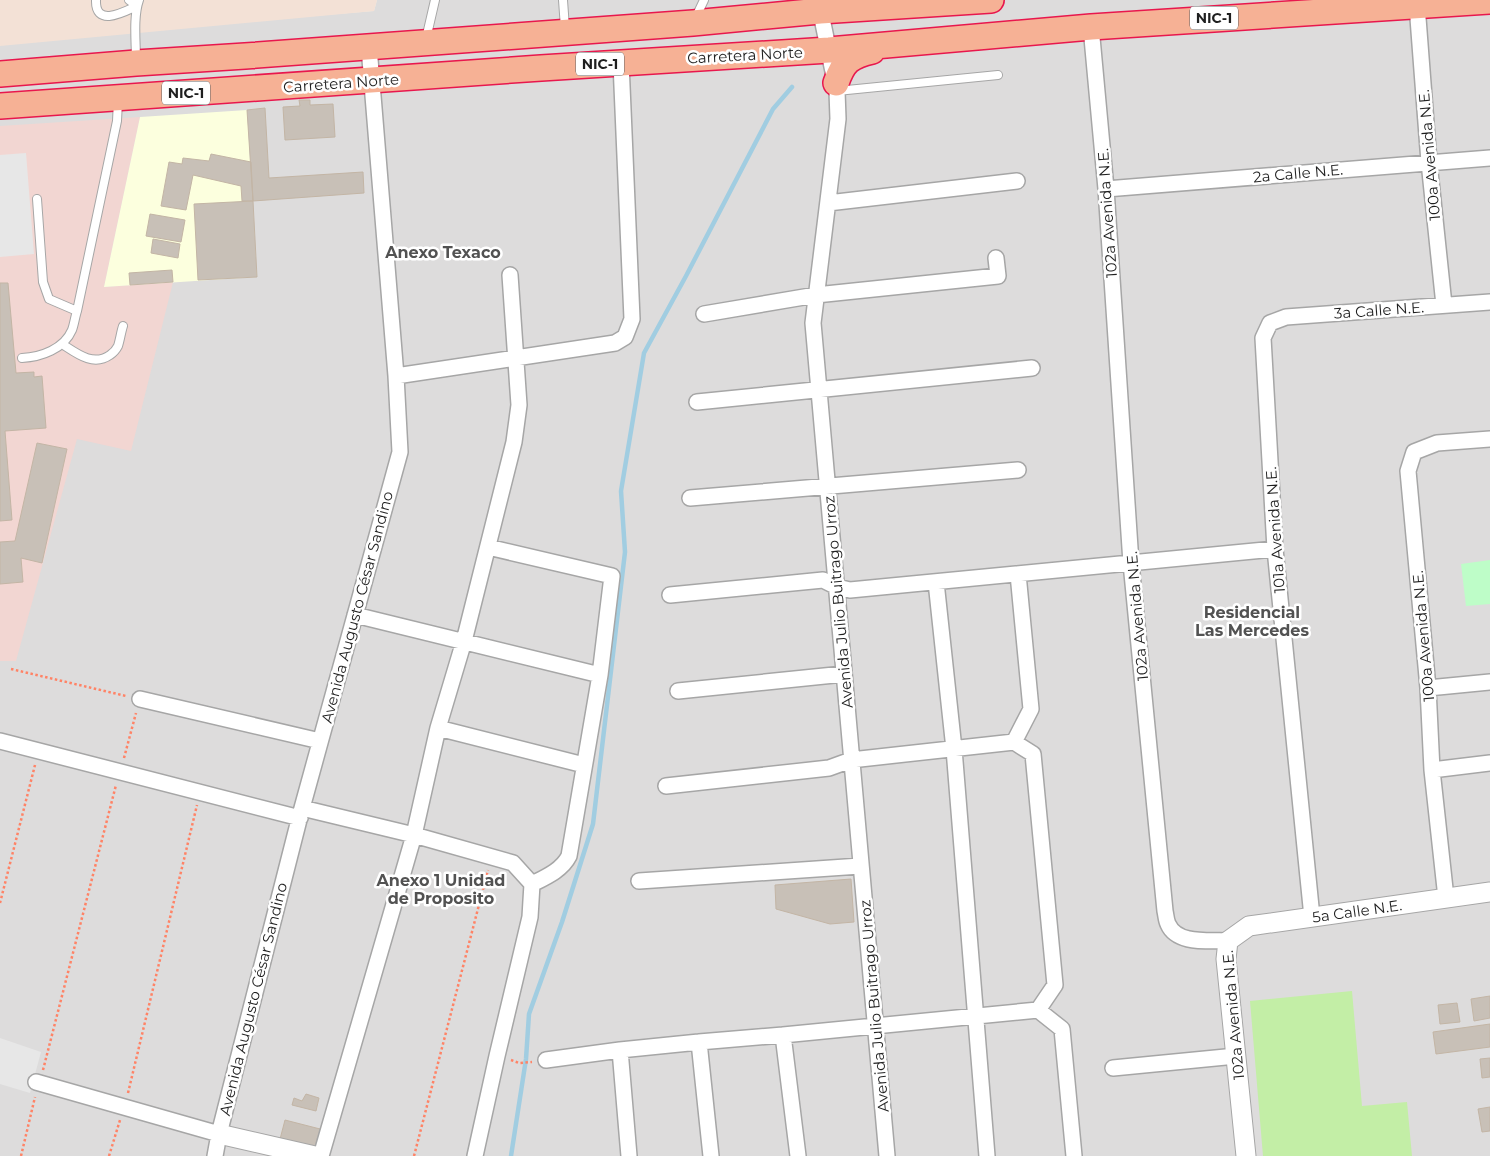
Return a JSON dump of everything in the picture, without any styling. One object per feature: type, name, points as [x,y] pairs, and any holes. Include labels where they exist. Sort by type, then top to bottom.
[{"type":"highway","name":"NIC-1","points":[[9,74],[136,63],[693,23],[819,5],[991,0]]},
{"type":"highway","name":"Carretera Norte","points":[[0,106],[829,50],[1091,27],[1490,1]]},
{"type":"highway","points":[[837,87],[844,65],[854,56],[902,44]]},
{"type":"highway","points":[[9,74],[62,77],[112,76],[117,84],[118,98]]},
{"type":"street","name":"Avenida Julio Buitrago Urroz","points":[[819,5],[837,87],[838,119],[813,323],[887,1156]]},
{"type":"street","name":"100a Avenida N.E.","points":[[1418,5],[1429,162],[1444,305]]},
{"type":"street","name":"102a Avenida N.E.","points":[[1091,27],[1106,189],[1131,563],[1164,902],[1168,924],[1177,935],[1187,939],[1228,941],[1226,960],[1236,1056],[1243,1156]]},
{"type":"street","name":"Avenida Augusto César Sandino","points":[[215,1156],[301,813],[400,452],[396,376],[369,47]]},
{"type":"street","points":[[396,376],[615,343],[625,337],[632,319],[620,63]]},
{"type":"street","name":"2a Calle N.E.","points":[[1106,189],[1490,158]]},
{"type":"street","points":[[828,202],[1017,181]]},
{"type":"street","points":[[704,314],[816,295],[998,276],[996,258]]},
{"type":"street","points":[[321,1156],[414,835],[438,728],[464,641],[514,442],[519,405],[510,274]]},
{"type":"street","name":"3a Calle N.E.","points":[[1270,323],[1286,316],[1490,302]]},
{"type":"street","name":"101a Avenida N.E.","points":[[1270,323],[1263,338],[1275,550],[1312,917]]},
{"type":"street","points":[[697,402],[1032,368]]},
{"type":"street","name":"100a Avenida N.E.","points":[[1446,898],[1432,770],[1428,688],[1408,471],[1414,452],[1437,443],[1490,439]]},
{"type":"street","points":[[690,498],[1018,470]]},
{"type":"street","points":[[488,547],[612,576],[600,675],[569,856],[565,863],[554,872],[532,884]]},
{"type":"street","points":[[670,595],[823,580],[837,587],[850,590],[1275,550]]},
{"type":"street","points":[[1014,742],[1031,709],[1018,574]]},
{"type":"street","points":[[936,582],[954,749],[987,1156]]},
{"type":"street","points":[[355,615],[600,675]]},
{"type":"street","points":[[678,691],[844,674]]},
{"type":"street","points":[[1428,688],[1490,682]]},
{"type":"street","points":[[140,700],[320,741]]},
{"type":"street","points":[[438,728],[584,765]]},
{"type":"street","points":[[0,742],[200,794],[414,835],[514,863],[532,884],[530,917],[475,1156]]},
{"type":"street","points":[[666,786],[829,768],[852,760],[1014,742],[1033,754],[1055,985],[1038,1010]]},
{"type":"street","points":[[1432,770],[1490,763]]},
{"type":"street","points":[[639,881],[860,866]]},
{"type":"street","name":"5a Calle N.E.","points":[[1228,941],[1250,926],[1490,892]]},
{"type":"street","points":[[540,1061],[620,1050],[1038,1010],[1062,1029],[1074,1156]]},
{"type":"street","points":[[783,1035],[798,1156]]},
{"type":"street","points":[[699,1042],[711,1156]]},
{"type":"street","points":[[620,1050],[629,1156]]},
{"type":"street","points":[[1113,1068],[1236,1056]]},
{"type":"street","points":[[38,1083],[219,1134],[315,1156]]},
{"type":"lane","points":[[96,0],[97,9],[107,16],[115,15],[138,3]]},
{"type":"lane","points":[[129,0],[138,3]]},
{"type":"lane","points":[[425,43],[434,0]]},
{"type":"lane","points":[[563,0],[566,32]]},
{"type":"lane","points":[[693,23],[704,0]]},
{"type":"lane","points":[[136,63],[138,3]]},
{"type":"lane","points":[[837,87],[998,75]]},
{"type":"lane","points":[[22,358],[32,358],[46,354],[62,344],[72,331],[118,121],[118,98]]},
{"type":"lane","points":[[37,200],[43,282],[49,299],[77,311]]},
{"type":"lane","points":[[62,344],[88,359],[101,359],[114,352],[118,346],[123,326]]},
{"type":"path","points":[[11,669],[140,700],[38,1083],[21,1156]]},
{"type":"path","points":[[0,903],[38,751]]},
{"type":"path","points":[[109,1156],[124,1107],[200,794]]},
{"type":"path","points":[[414,1156],[492,856]]},
{"type":"path","points":[[519,1063],[540,1061]]},
{"type":"shaded area","points":[[0,0],[377,0],[374,11],[0,46]]},
{"type":"shaded area","points":[[377,0],[1490,0],[1490,1156],[0,1156],[0,41],[374,11]]},
{"type":"shaded area","points":[[247,110],[257,277],[104,287],[140,117]]},
{"type":"shaded area","points":[[140,117],[104,287],[173,282],[131,451],[77,439],[16,661],[0,661],[0,126]]},
{"type":"shaded area","points":[[26,153],[34,254],[0,257],[0,155]]},
{"type":"shaded area","points":[[0,1038],[41,1052],[30,1093],[0,1084]]},
{"type":"green space","points":[[1490,560],[1490,604],[1466,606],[1461,564]]},
{"type":"green space","points":[[1352,991],[1362,1106],[1407,1102],[1412,1156],[1263,1156],[1250,1001]]},
{"type":"building","points":[[299,100],[310,100],[310,105],[333,104],[335,137],[285,140],[283,107],[300,106]]},
{"type":"building","points":[[265,108],[269,178],[363,172],[364,193],[253,201],[247,110]]},
{"type":"building","points":[[211,154],[251,162],[253,201],[242,201],[241,186],[193,175],[186,210],[161,206],[169,162],[182,164],[183,158],[209,161]]},
{"type":"building","points":[[253,201],[257,277],[198,280],[194,204]]},
{"type":"building","points":[[150,214],[185,220],[181,242],[146,236]]},
{"type":"building","points":[[153,239],[180,244],[178,258],[151,253]]},
{"type":"building","points":[[172,270],[173,282],[130,285],[129,273]]},
{"type":"building","points":[[0,283],[8,283],[16,373],[34,372],[34,377],[42,376],[46,428],[5,431],[12,520],[0,521]]},
{"type":"building","points":[[37,443],[67,449],[42,563],[21,558],[23,582],[0,584],[0,542],[15,541]]},
{"type":"building","points":[[851,879],[854,922],[830,924],[776,909],[775,885]]},
{"type":"building","points":[[1490,996],[1490,1018],[1474,1021],[1471,999]]},
{"type":"building","points":[[1457,1003],[1460,1022],[1440,1024],[1438,1005]]},
{"type":"building","points":[[1490,1024],[1490,1047],[1436,1054],[1433,1032]]},
{"type":"building","points":[[1490,1058],[1490,1077],[1482,1078],[1480,1059]]},
{"type":"building","points":[[306,1094],[319,1098],[316,1111],[292,1105],[294,1098],[302,1101]]},
{"type":"building","points":[[1490,1107],[1490,1131],[1482,1132],[1478,1109]]},
{"type":"building","points":[[285,1120],[324,1130],[318,1154],[279,1143]]},
{"type":"waterway","points":[[511,1156],[526,1059],[529,1014],[562,922],[593,824],[625,552],[621,491],[644,353],[773,109],[792,87]]},
{"type":"district","name":"Anexo Texaco","points":[[443,252]]},
{"type":"district","name":"Residencial Las Mercedes","points":[[1252,621]]},
{"type":"district","name":"Anexo 1 Unidad de Proposito","points":[[441,889]]}]
